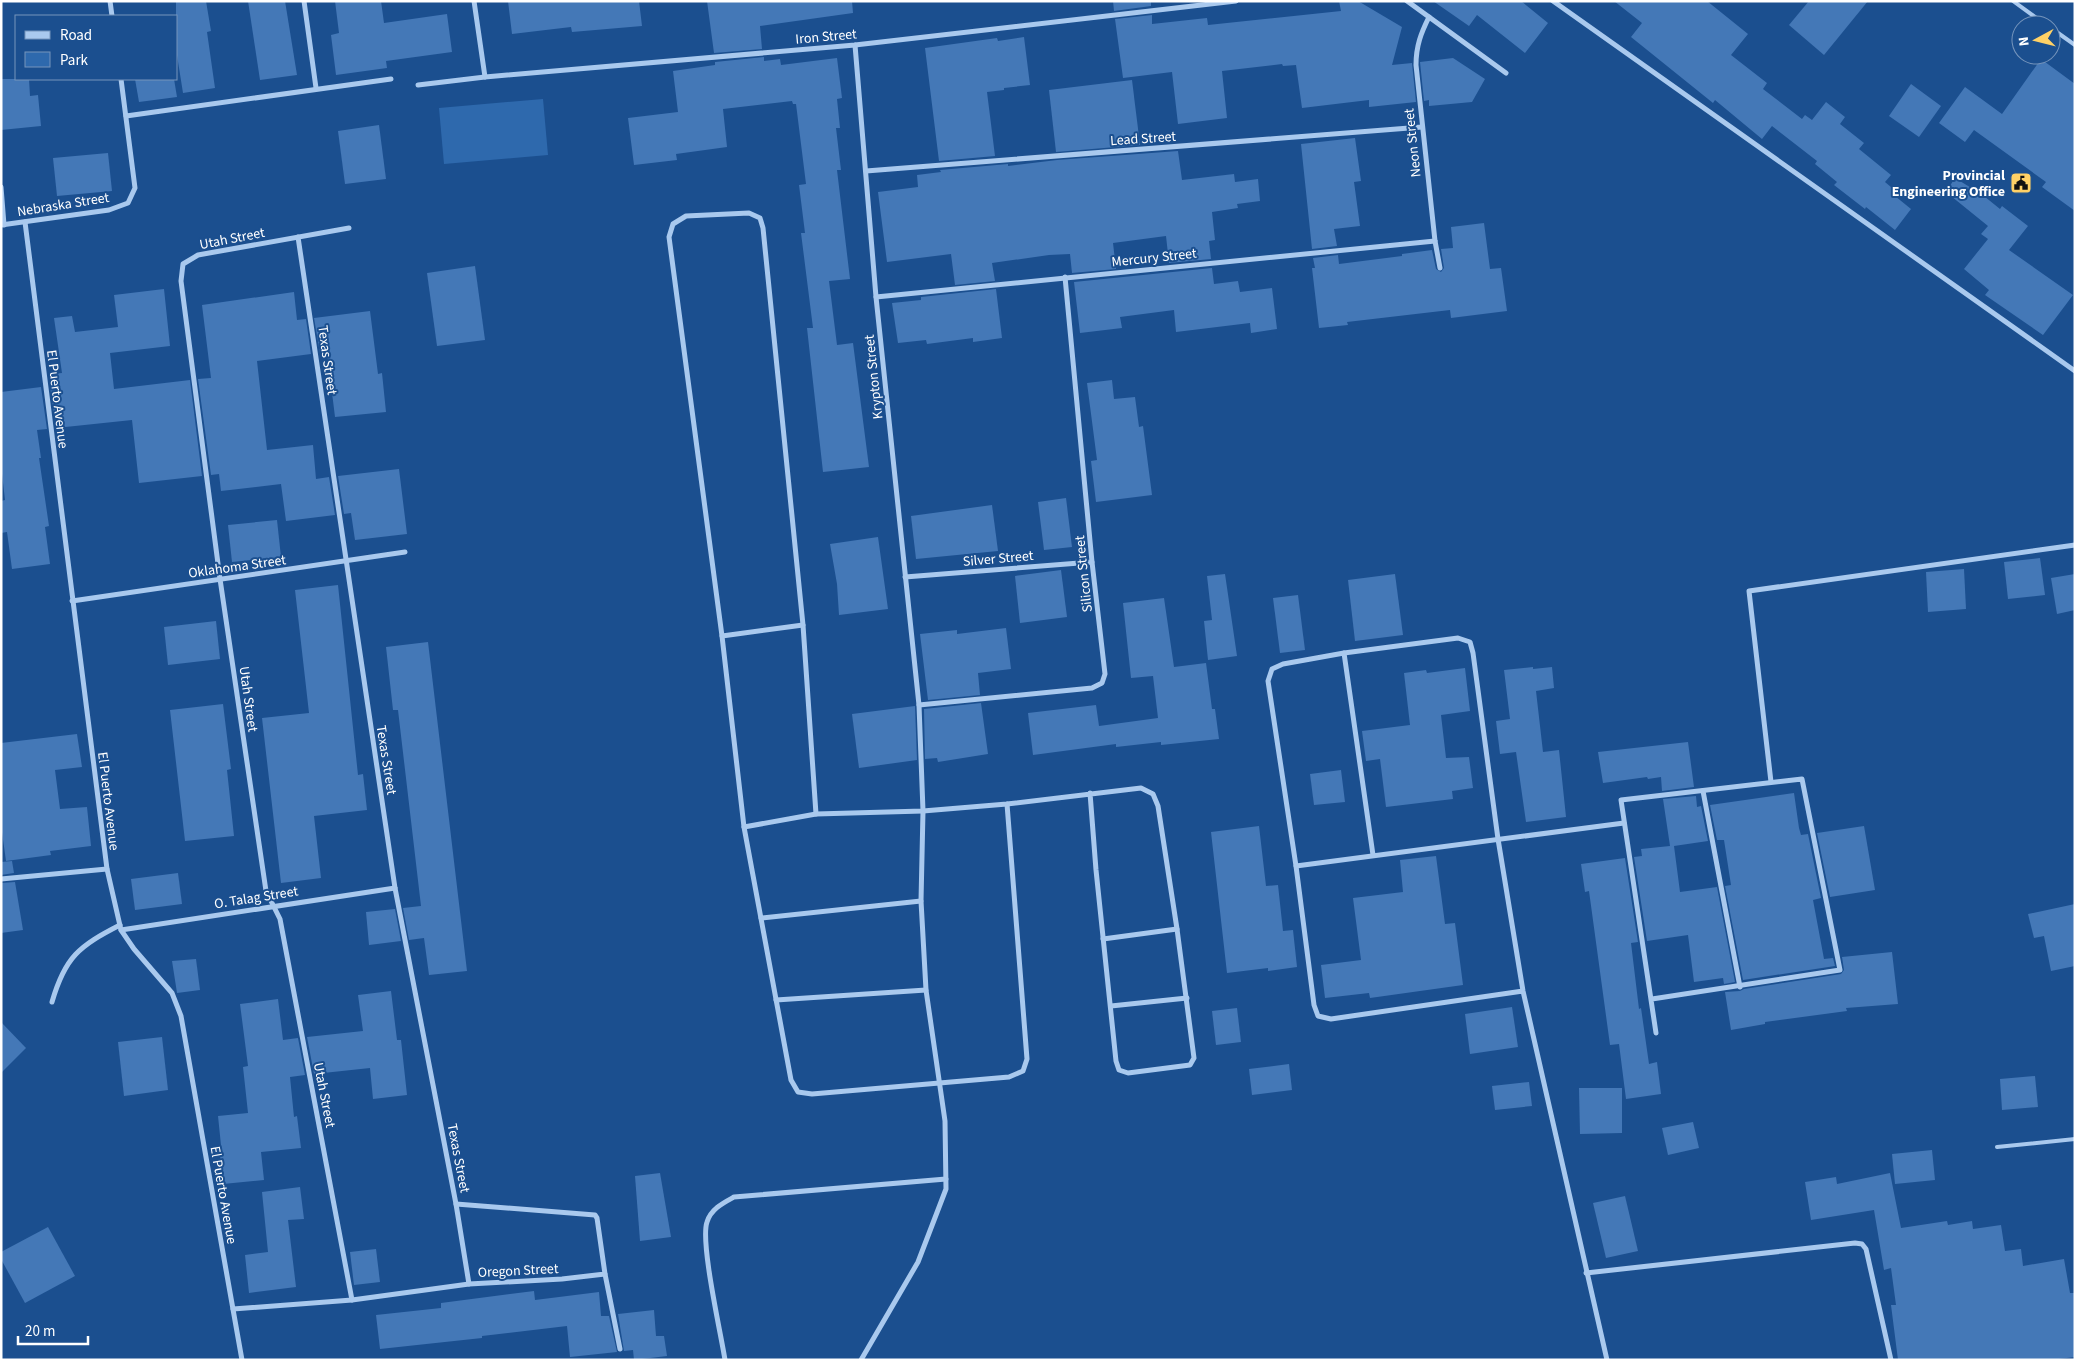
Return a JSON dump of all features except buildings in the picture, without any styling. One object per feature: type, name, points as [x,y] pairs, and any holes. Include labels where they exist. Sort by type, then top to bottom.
[{"type":"street","points":[[110,1],[112,15]]},
{"type":"street","points":[[304,1],[316,88]]},
{"type":"street","points":[[474,1],[485,77]]},
{"type":"street","name":"Iron Street","points":[[418,85],[485,77],[855,45],[1236,1]]},
{"type":"street","points":[[1407,1],[1506,73]]},
{"type":"street","points":[[1553,1],[2075,371]]},
{"type":"street","name":"Neon Street","points":[[1429,17],[1419,36],[1416,51],[1422,127],[1435,241],[1440,268]]},
{"type":"street","name":"Krypton Street","points":[[855,45],[876,297],[919,705],[923,811],[921,901],[926,990],[945,1121],[946,1179],[946,1189],[918,1262],[861,1360]]},
{"type":"street","points":[[121,80],[126,116],[391,79]]},
{"type":"street","name":"Nebraska Street","points":[[3,225],[109,210],[128,203],[135,188],[126,116]]},
{"type":"street","name":"Lead Street","points":[[866,171],[1422,127]]},
{"type":"street","points":[[1,187],[3,225]]},
{"type":"street","points":[[816,814],[803,625],[763,228],[760,218],[749,213],[686,216],[673,224],[669,237],[722,636],[744,827],[791,1080],[798,1092],[812,1094],[939,1084],[1009,1077],[1023,1071],[1027,1059],[1007,804]]},
{"type":"street","name":"El Puerto Avenue","points":[[25,222],[107,869],[120,927],[134,949],[172,993],[181,1016],[242,1360]]},
{"type":"street","name":"Utah Street","points":[[349,228],[198,255],[183,264],[181,281],[220,580],[266,891],[280,919],[352,1300]]},
{"type":"street","name":"Texas Street","points":[[298,237],[395,888],[456,1204],[469,1284]]},
{"type":"street","name":"Mercury Street","points":[[876,297],[1435,241]]},
{"type":"street","name":"Silicon Street","points":[[919,705],[1092,688],[1102,684],[1105,674],[1092,562],[1065,277]]},
{"type":"street","points":[[1771,782],[1749,591],[2075,546]]},
{"type":"street","name":"Oklahoma Street","points":[[72,601],[405,552]]},
{"type":"street","name":"Silver Street","points":[[905,577],[1092,562]]},
{"type":"street","points":[[722,636],[803,625]]},
{"type":"street","points":[[1523,991],[1331,1019],[1318,1016],[1314,1005],[1296,866],[1268,681],[1272,669],[1283,664],[1344,653],[1458,638],[1470,642],[1498,839],[1523,991],[1607,1360]]},
{"type":"street","points":[[1344,653],[1373,855]]},
{"type":"street","points":[[1652,999],[1740,987],[1840,970],[1802,779],[1621,800],[1656,1033]]},
{"type":"street","points":[[744,827],[816,814],[923,811],[1007,804],[1090,793],[1141,788],[1153,794],[1158,806],[1178,929],[1194,1058],[1190,1065],[1128,1073],[1119,1070],[1116,1061],[1103,939],[1090,793]]},
{"type":"street","points":[[1703,791],[1740,987]]},
{"type":"street","points":[[1296,866],[1624,823]]},
{"type":"street","points":[[1,879],[107,869]]},
{"type":"street","name":"O. Talag Street","points":[[120,927],[395,888]]},
{"type":"street","points":[[761,918],[921,901]]},
{"type":"street","points":[[52,1002],[59,978],[67,964],[90,942],[120,927]]},
{"type":"street","points":[[1103,939],[1178,929]]},
{"type":"street","points":[[776,1000],[926,990]]},
{"type":"street","points":[[1111,1006],[1187,998]]},
{"type":"street","points":[[725,1360],[706,1248],[706,1224],[709,1216],[717,1206],[734,1197],[946,1179]]},
{"type":"street","points":[[456,1204],[595,1215],[620,1349]]},
{"type":"street","points":[[1586,1273],[1846,1244],[1862,1244],[1866,1249],[1891,1360]]},
{"type":"street","name":"Oregon Street","points":[[233,1309],[352,1300],[469,1284],[562,1279],[605,1274]]},
{"type":"lane","points":[[2013,1],[2032,15]]},
{"type":"lane","points":[[2061,35],[2075,45]]},
{"type":"lane","points":[[1997,1146],[2075,1138]]},
{"type":"green space","points":[[543,99],[548,155],[444,164],[439,108]]},
{"type":"place","name":"Provincial Engineering Office","points":[[2021,183]]}]
